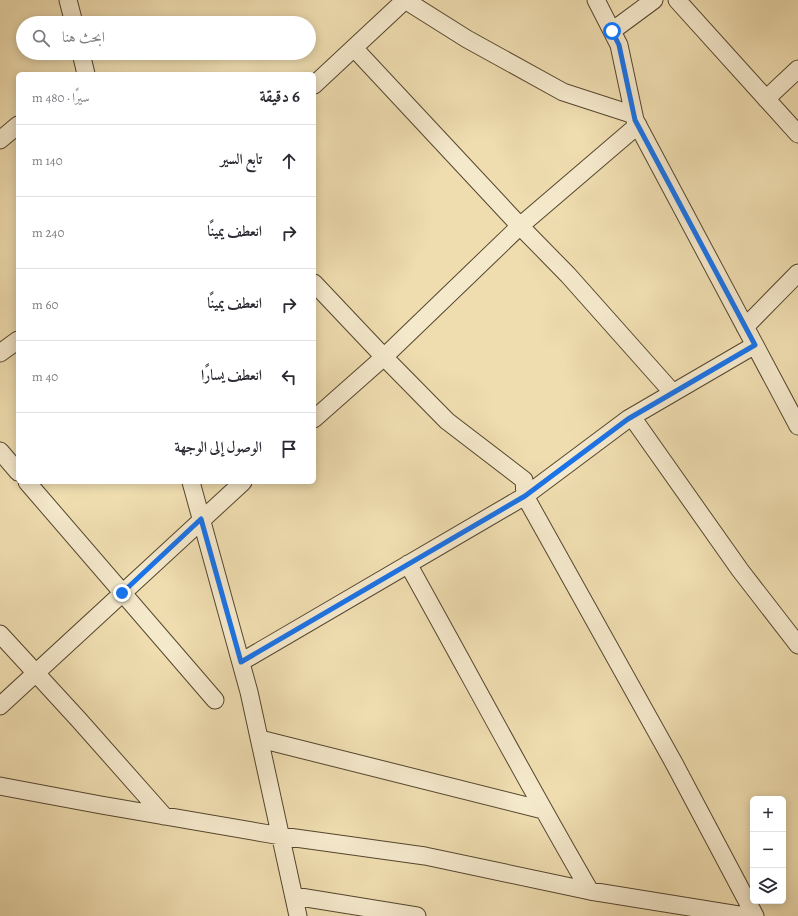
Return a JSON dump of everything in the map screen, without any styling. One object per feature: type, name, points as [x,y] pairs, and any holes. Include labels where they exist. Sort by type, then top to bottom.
[{"type":"street","points":[[68,0],[72,16]]},
{"type":"street","points":[[316,83],[405,0],[466,39],[563,92],[636,120]]},
{"type":"street","points":[[596,0],[619,45],[636,120],[798,426]]},
{"type":"street","points":[[612,31],[654,0]]},
{"type":"street","points":[[677,0],[798,134]]},
{"type":"street","points":[[354,48],[568,276],[673,393]]},
{"type":"street","points":[[82,60],[85,72]]},
{"type":"street","points":[[766,99],[798,69]]},
{"type":"street","points":[[316,417],[384,357],[520,226],[636,120]]},
{"type":"street","points":[[0,140],[16,127]]},
{"type":"street","points":[[745,327],[798,273]]},
{"type":"street","points":[[316,285],[447,421],[524,480],[525,496],[675,765],[755,916]]},
{"type":"street","points":[[0,353],[16,341]]},
{"type":"street","points":[[241,662],[525,496],[632,417],[755,345]]},
{"type":"street","points":[[632,417],[740,570],[798,645]]},
{"type":"street","points":[[0,451],[16,470]]},
{"type":"street","points":[[29,484],[215,700]]},
{"type":"street","points":[[192,484],[250,692],[298,916]]},
{"type":"street","points":[[0,706],[201,519],[241,484]]},
{"type":"street","points":[[408,564],[543,810],[590,891]]},
{"type":"street","points":[[0,634],[164,816]]},
{"type":"street","points":[[260,739],[543,810]]},
{"type":"street","points":[[0,786],[281,836],[425,856],[590,891],[745,916]]},
{"type":"street","points":[[294,896],[417,916]]},
{"type":"route","points":[[122,593],[201,519],[241,662],[525,496],[628,419],[755,345],[635,120],[619,45],[612,31]]}]
